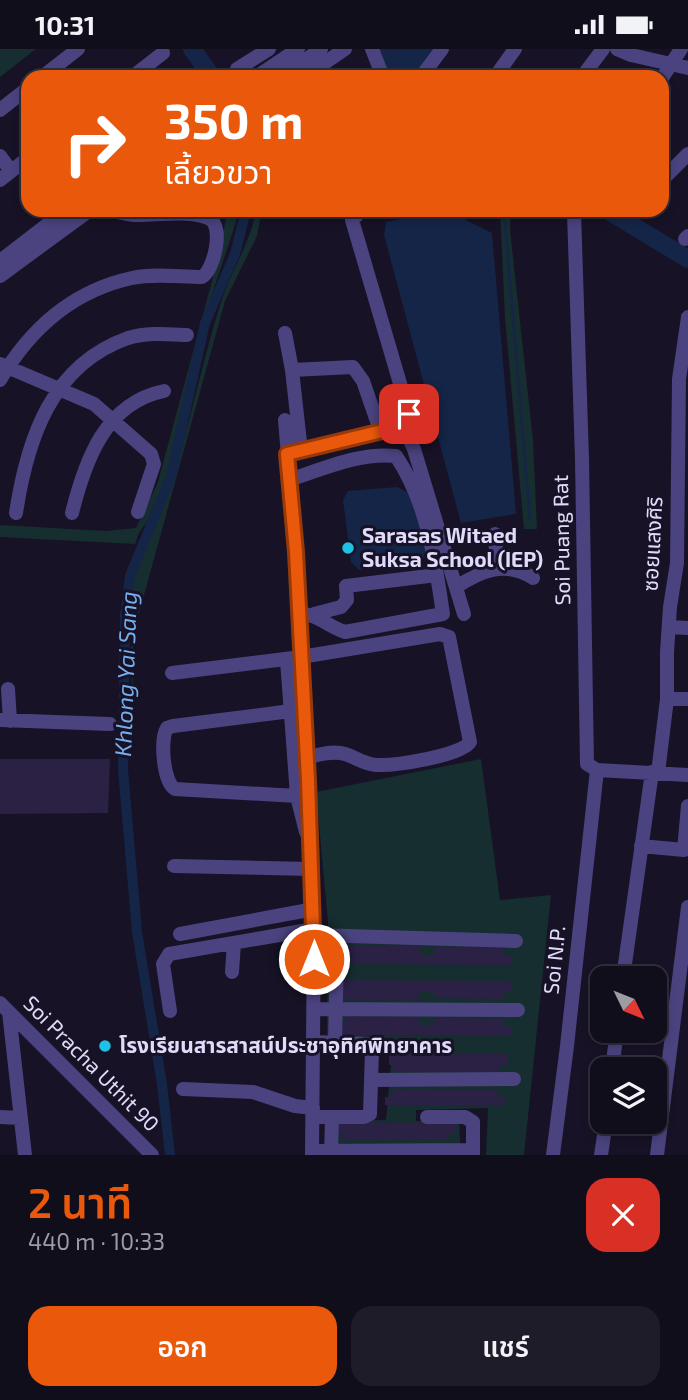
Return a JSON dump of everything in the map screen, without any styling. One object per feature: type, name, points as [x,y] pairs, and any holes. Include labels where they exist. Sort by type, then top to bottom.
[{"type":"street","points":[[51,70],[78,49]]},
{"type":"street","points":[[237,69],[270,49]]},
{"type":"street","points":[[266,70],[298,49]]},
{"type":"street","points":[[291,70],[321,49]]},
{"type":"street","points":[[314,70],[345,49]]},
{"type":"street","points":[[372,49],[380,70]]},
{"type":"street","points":[[426,70],[442,49]]},
{"type":"street","points":[[500,70],[515,49]]},
{"type":"street","points":[[587,70],[603,49]]},
{"type":"street","points":[[617,49],[670,66],[688,68]]},
{"type":"street","points":[[667,70],[681,49]]},
{"type":"street","points":[[141,70],[163,53]]},
{"type":"street","points":[[0,110],[21,94]]},
{"type":"street","points":[[669,173],[688,154]]},
{"type":"street","points":[[0,156],[6,175],[21,163]]},
{"type":"street","points":[[0,261],[57,217]]},
{"type":"street","points":[[0,276],[80,217]]},
{"type":"street","points":[[138,512],[154,459],[94,404],[60,388],[2,371],[41,324],[65,306],[96,289],[133,278],[202,277],[207,274],[212,265],[217,226],[213,221],[196,217]]},
{"type":"street","points":[[355,217],[352,220],[409,414],[403,426]]},
{"type":"street","name":"Soi Puang Rat","points":[[573,217],[582,459],[586,760],[590,767],[597,770]]},
{"type":"street","name":"ซอยแสงศิริ","points":[[625,966],[641,846],[667,699],[670,607],[682,563],[683,424],[688,317]]},
{"type":"street","points":[[16,513],[23,468],[39,423],[74,370],[129,338],[157,333],[187,335]]},
{"type":"street","points":[[285,333],[292,370],[294,452],[289,480],[307,614],[294,659],[291,711],[297,796],[314,909],[313,1153],[473,1153],[473,1122],[465,1117],[427,1117]]},
{"type":"street","points":[[292,370],[353,367],[363,381],[380,430]]},
{"type":"street","points":[[72,513],[80,481],[89,460],[113,419],[144,395],[164,391]]},
{"type":"street","points":[[285,420],[294,452]]},
{"type":"street","points":[[294,452],[403,426]]},
{"type":"street","points":[[403,426],[414,449],[464,614]]},
{"type":"street","points":[[289,480],[355,459],[383,454],[396,456],[406,471],[432,543],[443,614],[345,632],[307,614]]},
{"type":"street","points":[[495,534],[497,568]]},
{"type":"street","points":[[456,587],[475,575],[497,568],[525,573],[533,578]]},
{"type":"street","points":[[307,614],[341,607],[347,600],[346,586],[437,575]]},
{"type":"street","points":[[670,627],[688,628]]},
{"type":"street","points":[[172,673],[294,659],[446,634],[451,643],[470,742],[465,749],[399,764],[377,765],[344,753],[332,752],[307,757]]},
{"type":"street","points":[[294,659],[307,757],[312,846],[308,868]]},
{"type":"street","points":[[8,689],[5,720],[110,724]]},
{"type":"street","points":[[667,699],[688,699]]},
{"type":"street","points":[[291,711],[173,726],[164,730],[163,736],[168,785],[175,789],[297,796]]},
{"type":"street","points":[[597,770],[688,775]]},
{"type":"street","name":"Soi N.P.","points":[[553,1155],[597,770]]},
{"type":"street","points":[[641,846],[686,853],[688,806]]},
{"type":"street","points":[[302,824],[312,846]]},
{"type":"street","points":[[174,866],[308,868]]},
{"type":"street","points":[[657,1155],[688,907]]},
{"type":"street","points":[[180,934],[314,909]]},
{"type":"street","points":[[170,1011],[163,964],[165,957],[177,951],[314,932],[516,941]]},
{"type":"street","points":[[232,972],[234,943]]},
{"type":"street","points":[[335,1042],[337,952]]},
{"type":"street","points":[[4,1008],[6,1063],[20,1118],[25,1155]]},
{"type":"street","name":"Soi Pracha Uthit 90","points":[[4,1008],[149,1152]]},
{"type":"street","points":[[314,1009],[518,1010]]},
{"type":"street","points":[[183,1089],[253,1092],[332,1117],[364,1117],[370,1114],[372,1050],[366,1044],[314,1042]]},
{"type":"street","points":[[372,1080],[514,1079]]},
{"type":"street","points":[[0,1117],[20,1118]]},
{"type":"street","points":[[331,1153],[332,1117]]},
{"type":"street","points":[[601,1155],[604,1134]]},
{"type":"green space","points":[[0,49],[36,49],[0,77]]},
{"type":"green space","points":[[226,217],[236,217],[208,307],[166,484],[135,544],[0,537],[0,525],[106,531],[136,528],[158,482]]},
{"type":"green space","points":[[254,217],[261,217],[257,236],[225,301],[133,635],[133,734],[130,594],[176,469],[222,299],[250,234]]},
{"type":"green space","points":[[500,217],[511,217],[533,440],[537,529],[524,529],[505,318]]},
{"type":"green space","points":[[481,759],[500,900],[551,895],[524,1155],[486,1155],[488,1108],[416,1110],[416,1121],[459,1122],[461,1155],[335,1155],[337,1121],[386,1120],[393,1040],[327,1036],[328,922],[316,792]]},
{"type":"water","points":[[379,49],[434,49],[418,70],[386,70]]},
{"type":"water","points":[[460,217],[492,233],[516,514],[461,523],[384,235],[386,222],[406,218]]},
{"type":"water","points":[[397,487],[413,495],[427,556],[410,564],[359,570],[351,562],[343,500],[348,491]]},
{"type":"building","points":[[0,759],[110,759],[108,813],[0,814]]},
{"type":"building","points":[[345,945],[420,946],[420,955],[433,955],[433,948],[504,948],[504,956],[511,956],[511,965],[337,964],[337,951],[345,951]]},
{"type":"building","points":[[337,980],[511,981],[511,991],[504,991],[503,999],[433,998],[433,991],[420,991],[420,1000],[344,999],[344,994],[337,994]]},
{"type":"building","points":[[345,1016],[420,1017],[420,1025],[433,1025],[433,1018],[504,1019],[504,1027],[511,1027],[511,1036],[337,1035],[338,1021],[345,1021]]},
{"type":"building","points":[[389,1052],[508,1054],[508,1066],[499,1066],[499,1072],[394,1071],[394,1065],[389,1065]]},
{"type":"building","points":[[392,1089],[497,1090],[497,1097],[505,1097],[504,1106],[385,1105],[385,1097],[391,1097]]},
{"type":"building","points":[[339,1122],[456,1123],[456,1134],[448,1134],[448,1140],[342,1140],[342,1134],[336,1132]]},
{"type":"waterway","points":[[192,49],[207,70]]},
{"type":"waterway","name":"Khlong Yai Sang","points":[[170,1155],[162,1084],[137,932],[123,770],[125,615],[130,576],[171,476],[205,323],[235,254],[244,217]]},
{"type":"waterway","points":[[505,217],[530,520]]},
{"type":"waterway","points":[[619,217],[688,259]]},
{"type":"place","name":"Sarasas Witaed Suksa School (IEP)","points":[[348,548]]},
{"type":"place","name":"โรงเรียนสารสาสน์ประชาอุทิศพิทยาคาร","points":[[105,1046]]},
{"type":"route","points":[[314,959],[312,846],[296,552],[287,454],[403,426],[408,421],[409,414]]}]
